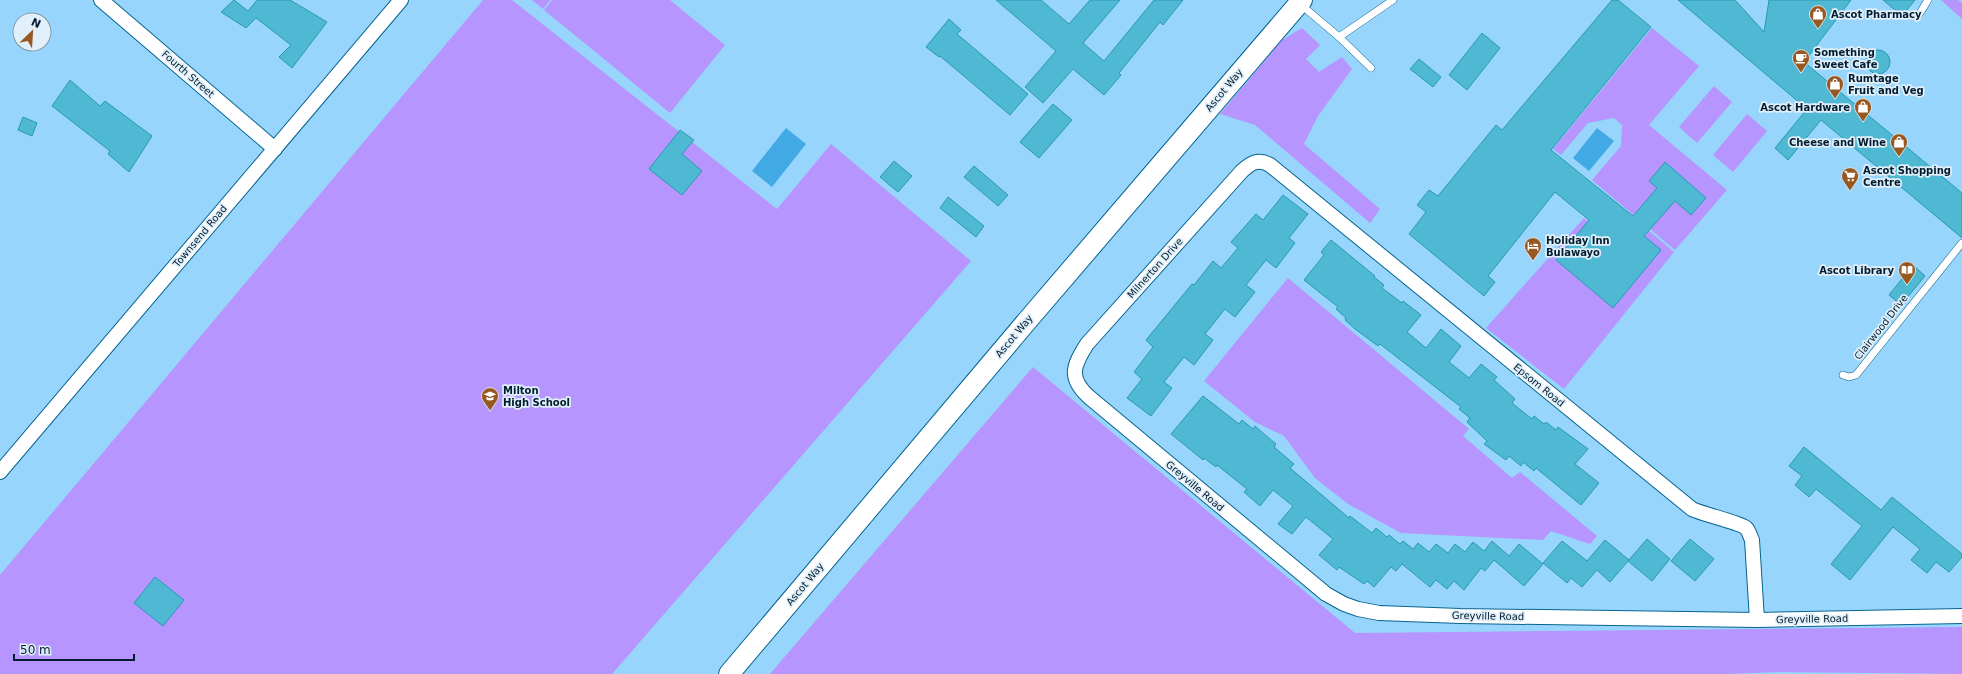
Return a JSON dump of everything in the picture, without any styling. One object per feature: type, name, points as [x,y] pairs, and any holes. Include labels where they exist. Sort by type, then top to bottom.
[{"type":"main road","name":"Ascot Way","points":[[729,674],[1300,1]]},
{"type":"street","name":"Fourth Street","points":[[101,0],[275,149]]},
{"type":"street","name":"Townsend Road","points":[[0,472],[401,0]]},
{"type":"street","name":"Milnerton Drive","points":[[1089,397],[1081,390],[1075,380],[1075,370],[1080,355],[1087,344],[1242,171],[1252,162],[1263,161],[1270,165]]},
{"type":"street","name":"Epsom Road","points":[[1270,165],[1692,510],[1711,517],[1739,524],[1747,529],[1752,540],[1757,620]]},
{"type":"street","name":"Greyville Road","points":[[1089,397],[1326,594],[1358,609],[1379,612],[1460,616],[1757,620],[1962,616]]},
{"type":"lane","points":[[1339,37],[1393,0]]},
{"type":"lane","points":[[1920,13],[1928,0]]},
{"type":"lane","points":[[1300,1],[1371,68]]},
{"type":"lane","name":"Clairwood Drive","points":[[1843,375],[1849,377],[1856,375],[1962,243]]},
{"type":"shaded area","name":"Milton High School","points":[[483,0],[512,0],[777,209],[831,144],[971,261],[612,674],[0,674],[0,575]]},
{"type":"shaded area","points":[[532,0],[550,0],[543,9]]},
{"type":"shaded area","points":[[552,0],[670,0],[725,45],[670,113],[544,10]]},
{"type":"shaded area","points":[[1941,0],[1958,0],[1962,3],[1962,19]]},
{"type":"shaded area","points":[[1302,28],[1320,45],[1306,59],[1319,72],[1342,57],[1352,69],[1318,116],[1304,144],[1380,209],[1370,223],[1255,125],[1220,114],[1282,40]]},
{"type":"shaded area","points":[[1652,28],[1699,66],[1649,125],[1727,190],[1675,250],[1592,180],[1621,146],[1622,125],[1614,118],[1588,123],[1561,155],[1553,149]]},
{"type":"shaded area","points":[[1714,86],[1732,102],[1697,143],[1679,127]]},
{"type":"shaded area","points":[[1747,114],[1767,131],[1733,172],[1713,155]]},
{"type":"shaded area","points":[[1584,218],[1596,228],[1634,218],[1674,252],[1564,389],[1486,328]]},
{"type":"shaded area","points":[[1288,278],[1469,429],[1463,436],[1512,478],[1520,472],[1597,536],[1590,544],[1551,531],[1543,540],[1401,533],[1348,504],[1315,478],[1284,436],[1255,422],[1204,381]]},
{"type":"shaded area","points":[[1033,367],[1355,633],[1962,627],[1962,674],[1779,672],[1725,674],[770,674]]},
{"type":"water","points":[[786,128],[806,144],[772,187],[752,171]]},
{"type":"water","points":[[1597,128],[1614,141],[1589,171],[1573,158]]},
{"type":"building","points":[[234,0],[248,11],[257,0],[290,0],[327,22],[292,68],[279,57],[291,45],[256,18],[246,28],[221,12]]},
{"type":"building","points":[[996,0],[1041,0],[1069,24],[1090,0],[1120,0],[1083,43],[1104,61],[1154,0],[1183,0],[1163,25],[1160,22],[1119,73],[1121,75],[1104,95],[1073,69],[1043,103],[1025,87],[1056,51]]},
{"type":"building","points":[[1612,0],[1618,0],[1651,27],[1551,150],[1633,216],[1657,188],[1649,181],[1665,162],[1706,198],[1691,215],[1675,201],[1644,236],[1661,250],[1613,308],[1556,260],[1589,220],[1555,192],[1488,276],[1495,282],[1484,296],[1409,234],[1426,212],[1417,205],[1429,190],[1438,196],[1496,125],[1502,130]]},
{"type":"building","points":[[1678,0],[1735,0],[1764,32],[1769,0],[1851,0],[1804,62],[1962,193],[1962,238],[1821,120],[1788,160],[1775,148],[1807,109]]},
{"type":"building","points":[[1883,0],[1915,0],[1902,16]]},
{"type":"building","points":[[949,19],[961,30],[957,34],[1028,94],[1010,115],[940,56],[939,57],[926,47]]},
{"type":"building","points":[[1482,33],[1500,48],[1467,90],[1449,75]]},
{"type":"building","points":[[1878,50],[1883,51],[1889,57],[1889,67],[1883,73],[1878,74],[1873,73],[1867,67],[1866,62],[1867,57],[1873,51]]},
{"type":"building","points":[[1419,59],[1441,77],[1433,87],[1410,69]]},
{"type":"building","points":[[70,80],[100,106],[105,101],[152,136],[129,172],[108,154],[110,151],[52,106]]},
{"type":"building","points":[[1053,104],[1072,120],[1039,158],[1020,142]]},
{"type":"building","points":[[23,117],[37,123],[32,136],[18,130]]},
{"type":"building","points":[[680,130],[694,140],[682,154],[702,171],[682,195],[649,169]]},
{"type":"building","points":[[894,161],[912,176],[898,192],[880,177]]},
{"type":"building","points":[[974,166],[1008,195],[998,206],[964,177]]},
{"type":"building","points":[[1283,195],[1308,214],[1289,238],[1295,243],[1276,268],[1266,260],[1246,285],[1255,292],[1235,317],[1225,309],[1205,334],[1213,340],[1194,365],[1184,357],[1164,382],[1172,388],[1151,416],[1127,398],[1142,379],[1134,372],[1153,347],[1146,340],[1213,261],[1221,268],[1238,248],[1231,242],[1256,214],[1263,220]]},
{"type":"building","points":[[948,197],[984,226],[976,237],[940,208]]},
{"type":"building","points":[[1331,240],[1375,276],[1374,277],[1384,285],[1382,288],[1402,303],[1403,301],[1421,315],[1407,332],[1426,348],[1441,329],[1461,346],[1449,362],[1469,378],[1481,364],[1497,377],[1494,380],[1515,399],[1512,403],[1532,419],[1534,416],[1544,424],[1546,422],[1556,430],[1558,427],[1588,449],[1575,464],[1599,483],[1581,505],[1536,468],[1534,471],[1523,462],[1521,466],[1509,456],[1506,460],[1484,444],[1487,441],[1467,422],[1470,418],[1459,409],[1461,407],[1380,344],[1378,346],[1355,329],[1336,309],[1338,307],[1304,280],[1324,255],[1321,252]]},
{"type":"building","name":"Ascot Library","points":[[1913,265],[1925,276],[1901,305],[1889,295]]},
{"type":"building","points":[[1203,396],[1239,424],[1242,420],[1253,429],[1255,426],[1276,444],[1274,447],[1294,464],[1290,468],[1349,518],[1350,516],[1372,533],[1376,528],[1387,537],[1389,535],[1400,544],[1403,541],[1413,549],[1418,543],[1429,552],[1436,544],[1448,553],[1455,544],[1465,552],[1473,542],[1484,551],[1492,541],[1509,556],[1519,544],[1543,564],[1524,586],[1494,560],[1485,571],[1481,568],[1464,590],[1454,581],[1447,589],[1436,580],[1430,587],[1402,564],[1396,571],[1391,567],[1374,587],[1367,581],[1364,584],[1339,567],[1337,570],[1319,555],[1333,539],[1306,517],[1292,534],[1278,524],[1293,506],[1273,490],[1260,506],[1244,492],[1247,489],[1217,465],[1216,467],[1204,458],[1203,460],[1171,434]]},
{"type":"building","points":[[1804,447],[1881,510],[1892,497],[1962,554],[1962,557],[1949,572],[1936,562],[1927,573],[1911,560],[1920,549],[1893,527],[1850,580],[1831,564],[1862,526],[1816,489],[1809,497],[1795,485],[1802,476],[1789,466]]},
{"type":"building","points":[[1647,539],[1670,559],[1652,581],[1628,561]]},
{"type":"building","points":[[1690,539],[1714,559],[1695,581],[1671,561]]},
{"type":"building","points":[[1605,540],[1629,560],[1610,582],[1597,570],[1582,587],[1571,578],[1567,583],[1543,563],[1562,541],[1587,561]]},
{"type":"building","points":[[155,577],[184,600],[163,626],[134,603]]},
{"type":"place","name":"Ascot Pharmacy","points":[[1818,29]]},
{"type":"place","name":"Something Sweet Cafe","points":[[1801,73]]},
{"type":"place","name":"Rumtage Fruit and Veg","points":[[1835,99]]},
{"type":"place","name":"Ascot Hardware","points":[[1863,122]]},
{"type":"place","name":"Cheese and Wine","points":[[1899,157]]},
{"type":"place","name":"Ascot Shopping Centre","points":[[1850,191]]},
{"type":"place","name":"Holiday Inn Bulawayo","points":[[1533,261]]},
{"type":"place","name":"Ascot Library","points":[[1907,285]]},
{"type":"place","name":"Milton High School","points":[[490,411]]}]
